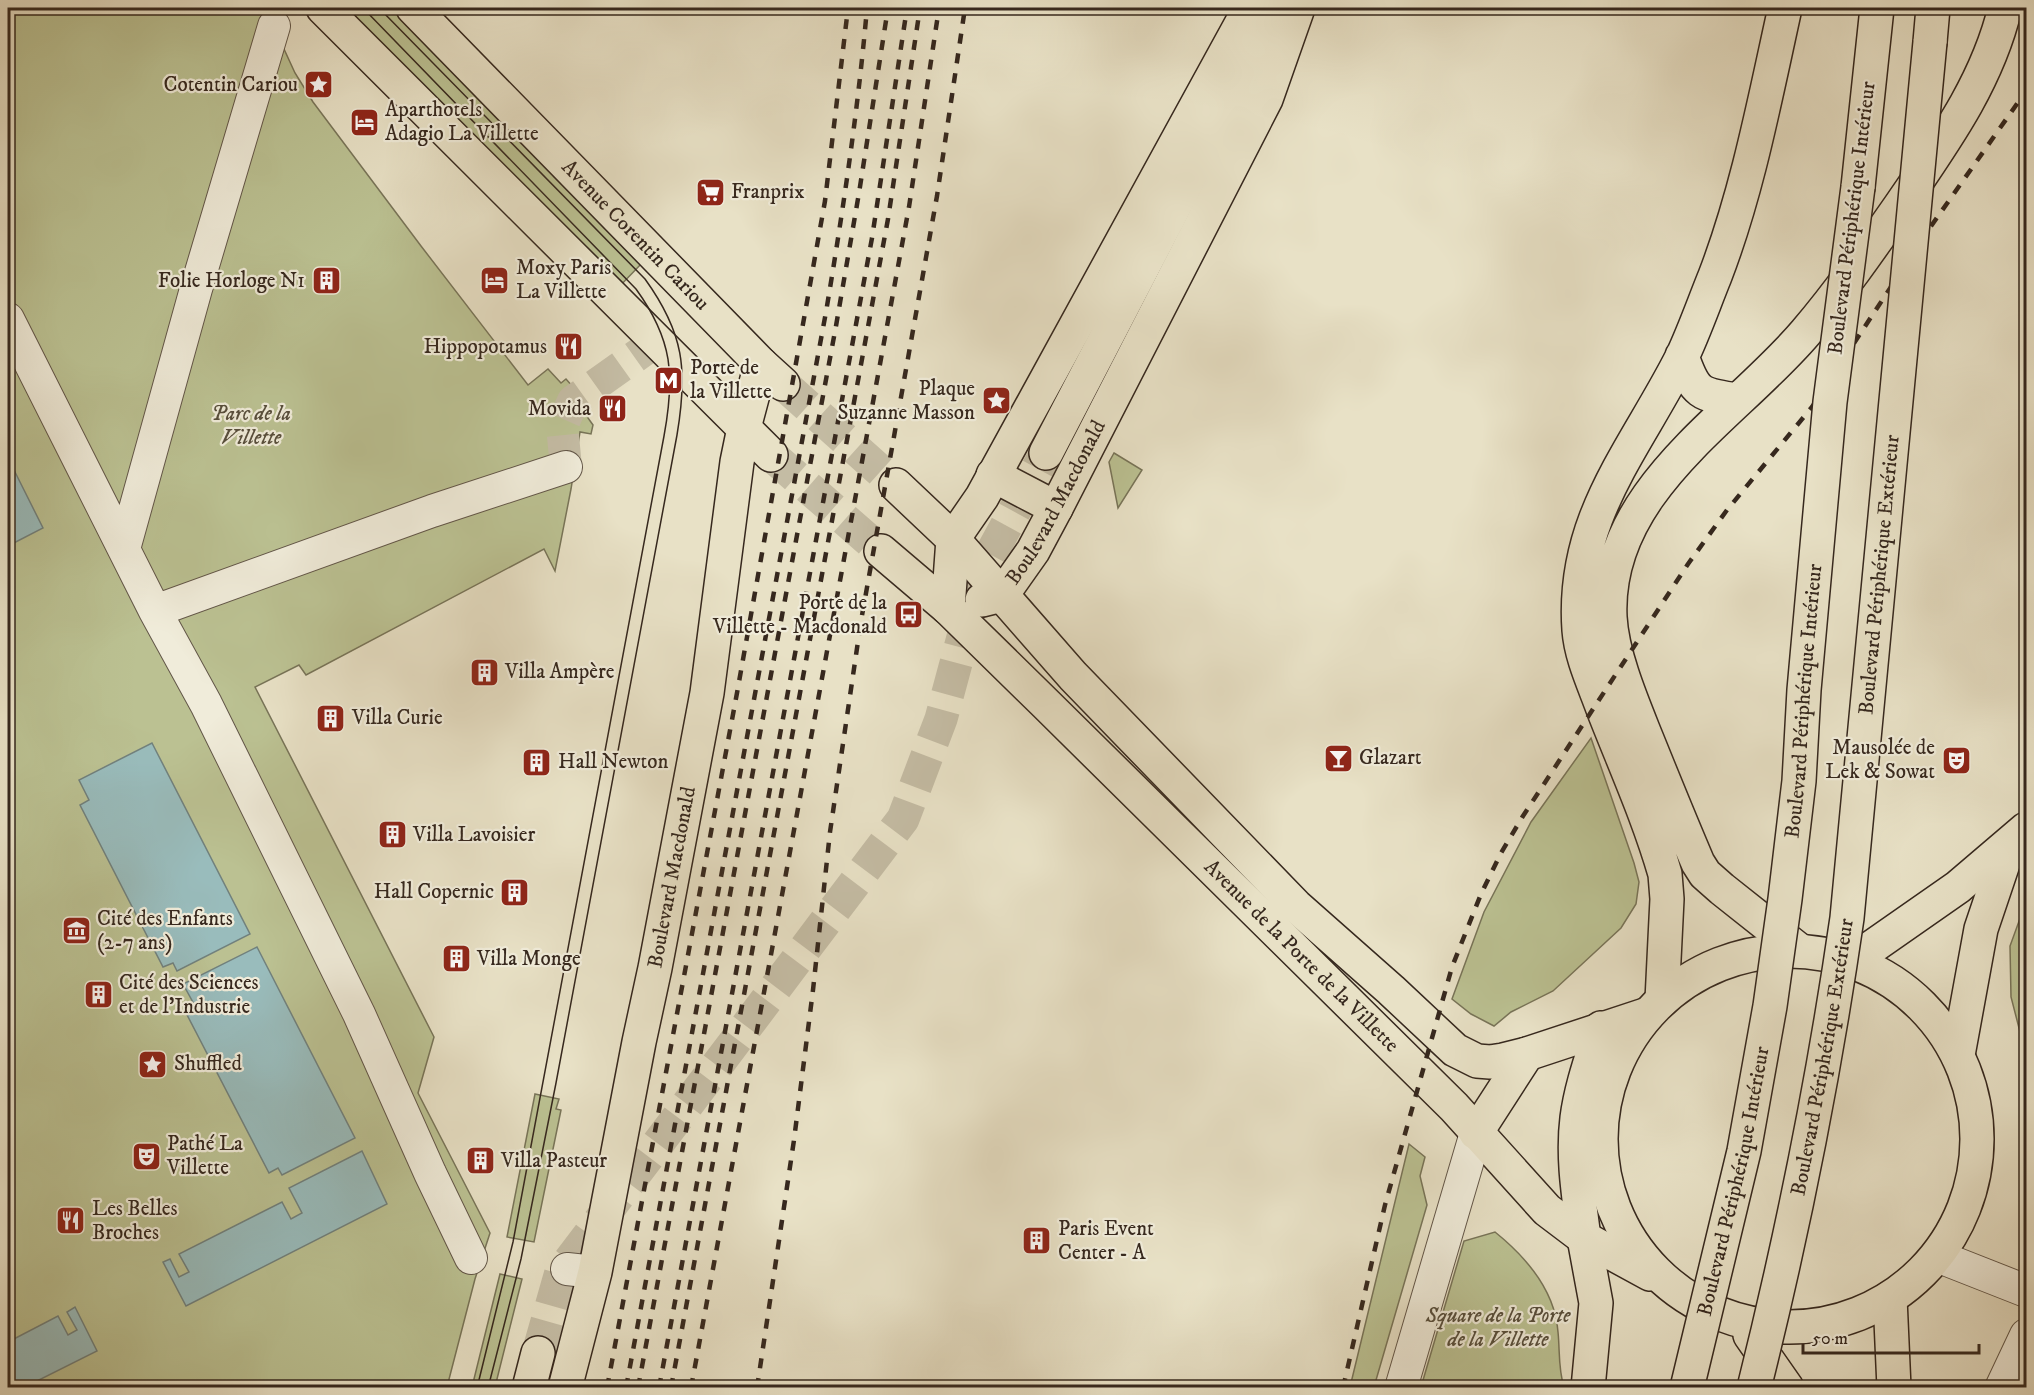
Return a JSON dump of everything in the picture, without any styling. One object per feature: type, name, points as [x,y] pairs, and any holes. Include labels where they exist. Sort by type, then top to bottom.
[{"type":"main road","points":[[323,8],[502,184],[771,455]]},
{"type":"main road","name":"Avenue Corentin Cariou","points":[[413,8],[772,374]]},
{"type":"main road","points":[[948,608],[953,539],[978,504],[1250,8]]},
{"type":"main road","name":"Boulevard Macdonald","points":[[1046,453],[1278,8]]},
{"type":"main road","name":"Boulevard Macdonald","points":[[948,608],[1002,594],[1033,551],[1266,99],[1298,8]]},
{"type":"main road","points":[[1655,1007],[1667,899],[1665,874],[1585,658],[1579,631],[1579,589],[1586,545],[1605,494],[1682,356],[1716,274],[1740,202],[1785,8]]},
{"type":"main road","name":"Boulevard Périphérique Intérieur","points":[[1687,1388],[1744,1151],[1770,1006],[1785,899],[1798,781],[1830,402],[1858,187],[1877,8]]},
{"type":"main road","name":"Boulevard Périphérique Extérieur","points":[[1754,1388],[1781,1280],[1805,1168],[1831,1028],[1847,918],[1933,8]]},
{"type":"main road","points":[[1799,951],[1722,889],[1705,874],[1698,863],[1630,696],[1613,638],[1610,598],[1617,558],[1636,512],[1671,467],[1806,333],[1863,258],[1941,147],[1974,92],[1998,39],[2005,8]]},
{"type":"main road","points":[[1682,356],[1691,381],[1704,394],[1738,400]]},
{"type":"main road","name":"Boulevard Macdonald","points":[[565,1388],[581,1270],[639,1042],[707,693],[732,494],[744,428],[772,374]]},
{"type":"main road","points":[[993,475],[1056,508]]},
{"type":"main road","points":[[896,485],[953,539]]},
{"type":"main road","name":"Avenue de la Porte de la Villette","points":[[953,539],[1073,676],[1296,906],[1455,1050],[1477,1061],[1490,1062],[1527,1054],[1655,1007]]},
{"type":"main road","points":[[881,551],[948,608]]},
{"type":"main road","name":"Avenue de la Porte de la Villette","points":[[948,608],[1447,1100],[1547,1210],[1584,1238],[1668,1283]]},
{"type":"main road","points":[[1046,704],[1073,676]]},
{"type":"main road","points":[[1852,961],[1958,887],[2018,838]]},
{"type":"main road","points":[[1958,1055],[1981,929],[2018,838]]},
{"type":"main road","points":[[1769,951],[1799,951],[1852,961],[1879,973],[1917,1001],[1943,1030],[1958,1055],[1968,1080],[1977,1132],[1976,1158],[1964,1210],[1937,1256],[1923,1271],[1890,1298],[1871,1309],[1850,1317],[1807,1327],[1762,1325],[1740,1321],[1709,1310],[1668,1283],[1647,1262],[1629,1238],[1615,1211],[1602,1152],[1602,1122],[1616,1064],[1630,1038],[1655,1007],[1686,981],[1721,963],[1769,951]]},
{"type":"main road","points":[[1588,1388],[1596,1303],[1584,1238],[1577,1180],[1577,1119],[1587,1074],[1601,1028]]},
{"type":"main road","points":[[1476,1133],[1527,1054]]},
{"type":"main road","points":[[1890,1298],[1894,1388]]},
{"type":"main road","points":[[1740,1321],[1787,1388]]},
{"type":"main road","points":[[529,1388],[538,1353]]},
{"type":"street","points":[[131,550],[196,289],[274,26]]},
{"type":"street","points":[[8,319],[131,550],[155,611],[187,653],[211,715],[359,1014],[430,1173],[471,1258]]},
{"type":"street","points":[[155,611],[432,511],[566,467]]},
{"type":"street","points":[[1401,1388],[1476,1133]]},
{"type":"street","points":[[1937,1256],[2026,1291]]},
{"type":"street","points":[[2001,1388],[2026,1335]]},
{"type":"green space","name":"Parc de la Villette","points":[[8,8],[260,8],[278,24],[284,49],[295,73],[313,102],[528,385],[548,369],[561,383],[566,379],[588,404],[588,418],[593,425],[591,434],[580,432],[555,571],[544,549],[306,675],[299,665],[255,687],[434,1037],[418,1093],[490,1233],[475,1279],[447,1387],[8,1387]]},
{"type":"green space","points":[[339,8],[398,8],[643,262],[617,289]]},
{"type":"green space","points":[[1114,453],[1142,470],[1118,508],[1109,462]]},
{"type":"green space","points":[[1591,738],[1634,863],[1639,882],[1636,904],[1621,928],[1553,991],[1511,1012],[1494,1026],[1471,1014],[1452,999],[1484,912],[1531,822]]},
{"type":"green space","points":[[2026,902],[2026,1055],[2011,997],[2010,946]]},
{"type":"green space","points":[[535,1094],[559,1099],[556,1109],[561,1110],[534,1242],[507,1237]]},
{"type":"green space","points":[[1409,1144],[1425,1157],[1420,1176],[1427,1205],[1374,1387],[1350,1387]]},
{"type":"green space","name":"Square de la Porte de la Villette","points":[[1495,1232],[1518,1252],[1545,1289],[1556,1317],[1564,1387],[1421,1387],[1464,1241]]},
{"type":"green space","points":[[500,1274],[522,1279],[495,1387],[472,1387]]},
{"type":"water","points":[[8,458],[43,528],[8,546]]},
{"type":"water","points":[[152,743],[250,934],[177,971],[173,963],[163,967],[80,805],[89,800],[79,780]]},
{"type":"water","points":[[257,947],[355,1138],[282,1175],[278,1168],[269,1173],[185,1011],[195,1006],[183,984]]},
{"type":"water","points":[[362,1151],[387,1204],[186,1306],[163,1262],[170,1259],[179,1277],[189,1272],[179,1254],[282,1202],[291,1219],[302,1213],[289,1188]]},
{"type":"water","points":[[75,1307],[97,1351],[25,1387],[8,1387],[8,1342],[58,1316],[68,1335],[77,1330],[67,1312]]},
{"type":"tunnel","points":[[566,467],[562,426],[573,401],[657,341]]},
{"type":"tunnel","points":[[783,384],[896,485]]},
{"type":"tunnel","points":[[538,1353],[561,1272],[903,819],[941,719],[980,574],[1046,453]]},
{"type":"tunnel","points":[[771,455],[881,551]]},
{"type":"tram line","points":[[363,8],[636,289],[658,325],[668,359],[670,377],[664,436],[513,1242],[477,1388]]},
{"type":"tram line","points":[[379,8],[645,279],[668,317],[680,353],[682,371],[677,435],[556,1083],[521,1259],[488,1388]]},
{"type":"railway","points":[[607,1388],[737,693],[825,201],[848,8]]},
{"type":"railway","points":[[626,1388],[826,312],[849,160],[867,8]]},
{"type":"railway","points":[[638,1388],[836,326],[888,8]]},
{"type":"railway","points":[[659,1388],[872,238],[907,8]]},
{"type":"railway","points":[[671,1388],[888,219],[920,8]]},
{"type":"railway","points":[[691,1388],[909,207],[939,8]]},
{"type":"railway","points":[[757,1388],[794,1140],[830,832],[861,621],[937,196],[965,8]]},
{"type":"railway","points":[[1343,1388],[1385,1205],[1452,967],[1481,894],[1501,853],[1688,564],[1727,510],[1812,407],[1929,229],[2026,91]]},
{"type":"place","name":"Cotentin Cariou","points":[[319,85]]},
{"type":"place","name":"Aparthotels Adagio La Villette","points":[[364,122]]},
{"type":"place","name":"Franprix","points":[[710,192]]},
{"type":"place","name":"Moxy Paris La Villette","points":[[495,280]]},
{"type":"place","name":"Folie Horloge N1","points":[[326,281]]},
{"type":"place","name":"Hippopotamus","points":[[568,347]]},
{"type":"place","name":"Porte de la Villette","points":[[669,380]]},
{"type":"place","name":"Plaque Suzanne Masson","points":[[996,401]]},
{"type":"place","name":"Movida","points":[[612,409]]},
{"type":"place","name":"Porte de la Villette - Macdonald","points":[[908,615]]},
{"type":"place","name":"Villa Ampère","points":[[484,672]]},
{"type":"place","name":"Villa Curie","points":[[331,718]]},
{"type":"place","name":"Glazart","points":[[1338,758]]},
{"type":"place","name":"Mausolée de Lek & Sowat","points":[[1956,760]]},
{"type":"place","name":"Hall Newton","points":[[537,762]]},
{"type":"place","name":"Villa Lavoisier","points":[[392,835]]},
{"type":"place","name":"Hall Copernic","points":[[515,892]]},
{"type":"place","name":"Cité des Enfants (2-7 ans)","points":[[76,931]]},
{"type":"place","name":"Villa Monge","points":[[456,959]]},
{"type":"place","name":"Cité des Sciences et de l'Industrie","points":[[98,995]]},
{"type":"place","name":"Shuffled","points":[[153,1064]]},
{"type":"place","name":"Pathé La Villette","points":[[146,1156]]},
{"type":"place","name":"Villa Pasteur","points":[[480,1161]]},
{"type":"place","name":"Les Belles Broches","points":[[71,1221]]},
{"type":"place","name":"Paris Event Center - A","points":[[1037,1241]]}]
